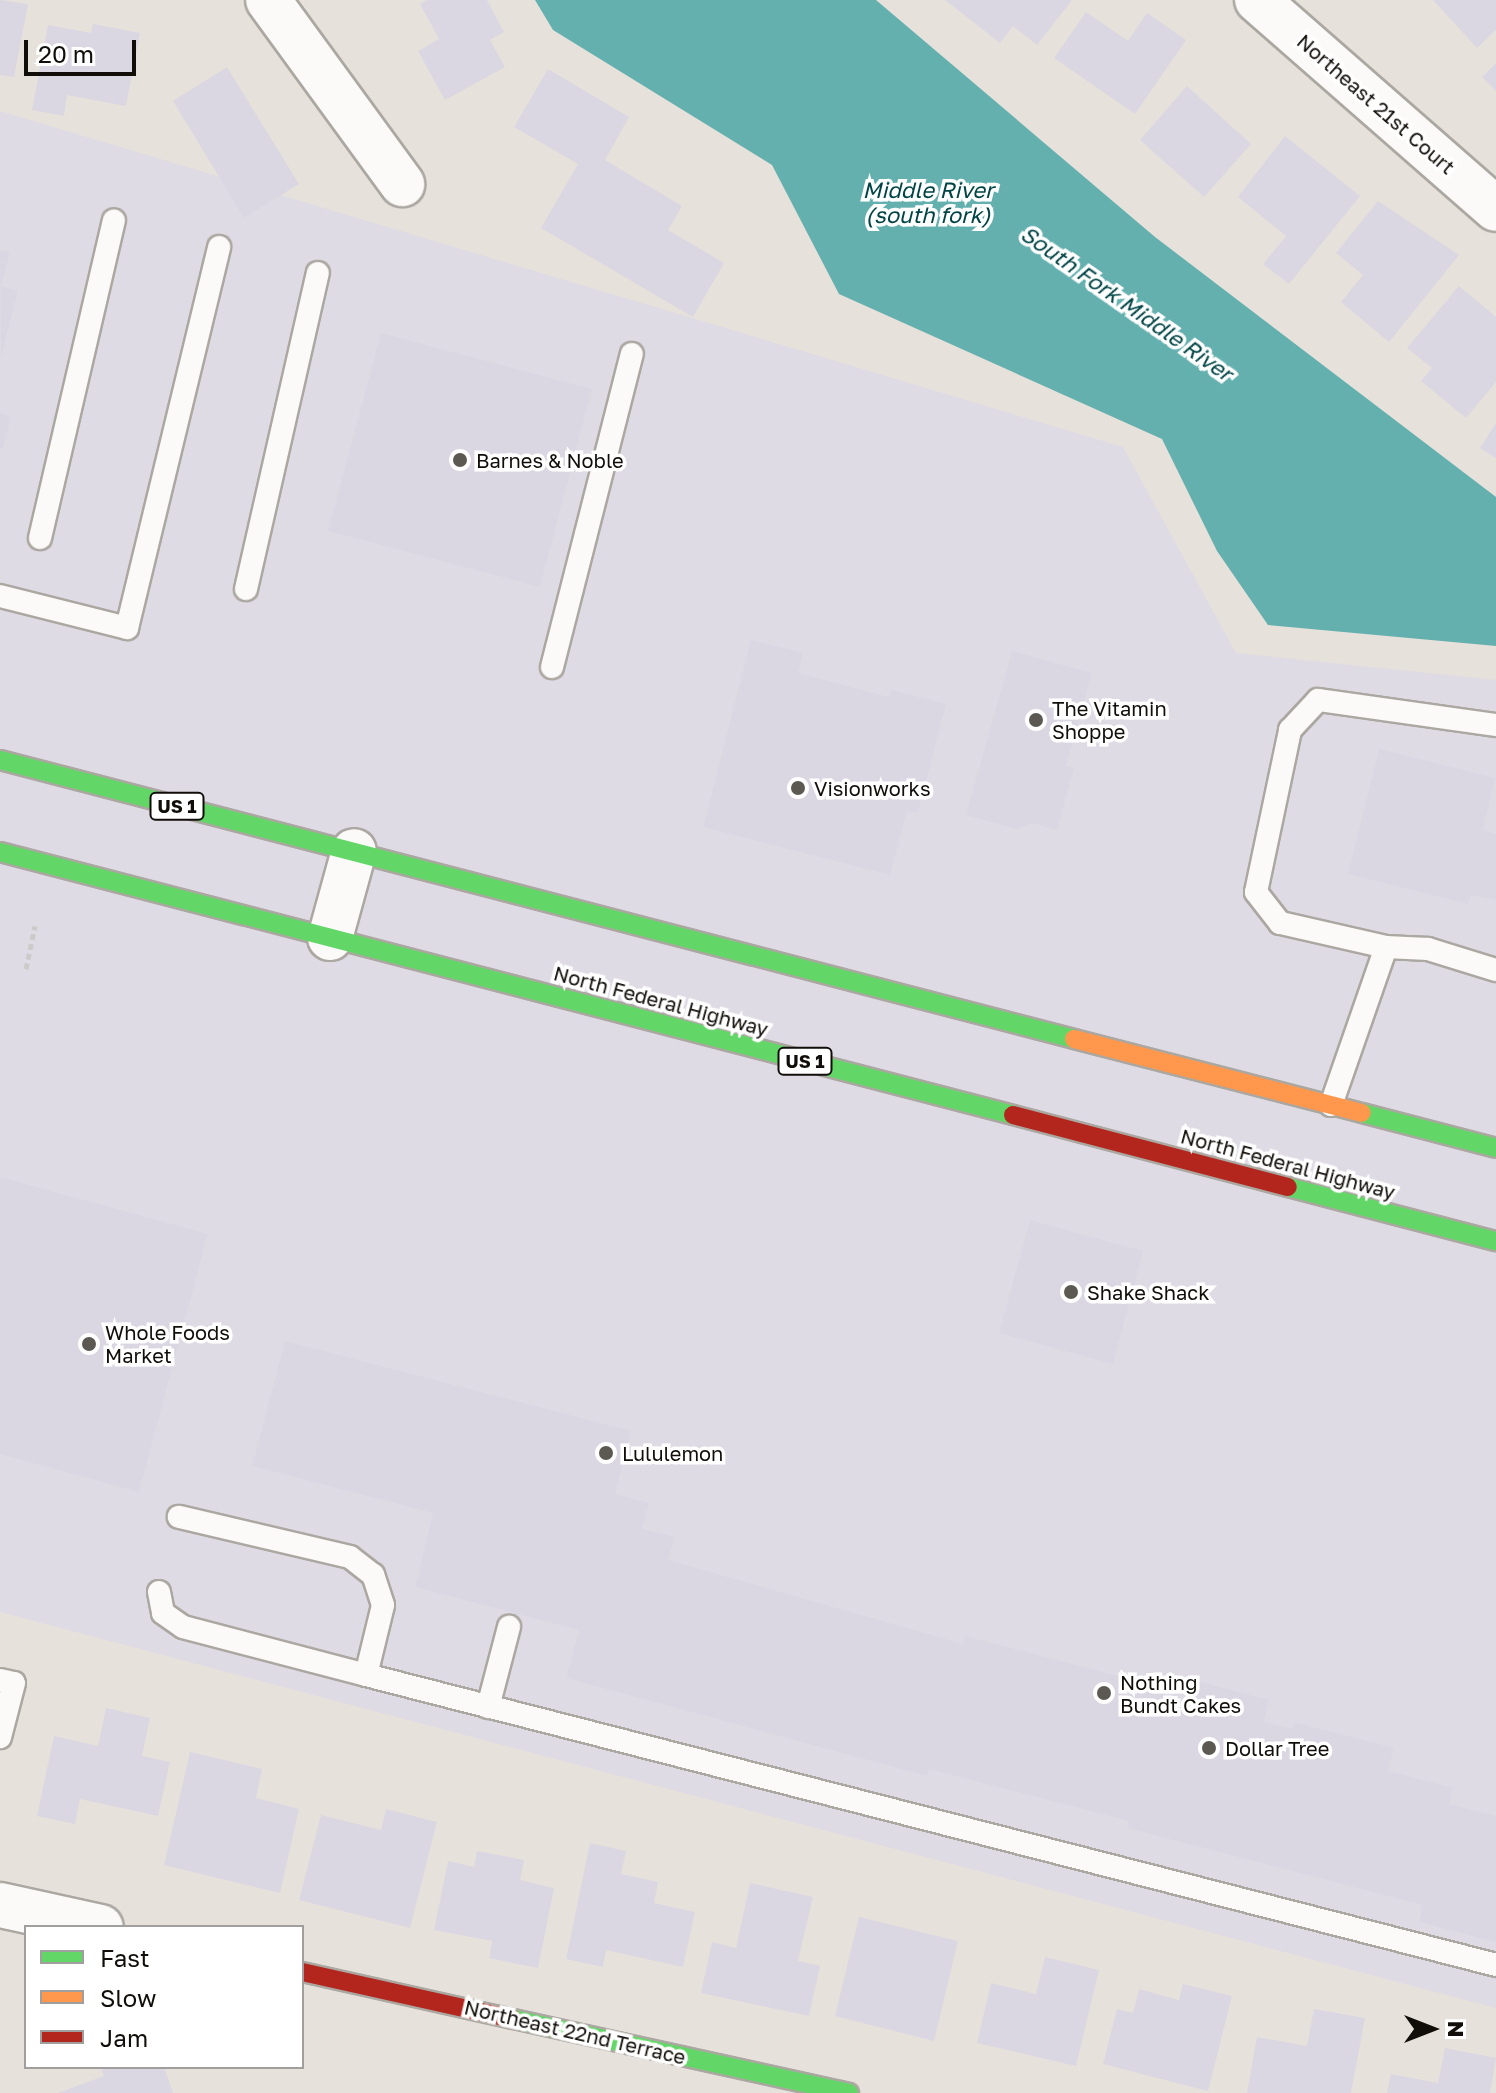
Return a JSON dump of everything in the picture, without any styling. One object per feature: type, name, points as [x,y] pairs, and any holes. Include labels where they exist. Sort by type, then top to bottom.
[{"type":"main road","name":"US 1","points":[[0,760],[1496,1148]]},
{"type":"main road","name":"North Federal Highway","points":[[0,852],[1496,1241]]},
{"type":"main road","name":"Northeast 22nd Terrace","points":[[304,1972],[849,2093]]},
{"type":"street","points":[[268,0],[402,184]]},
{"type":"street","name":"Northeast 21st Court","points":[[1257,0],[1496,209]]},
{"type":"street","points":[[330,938],[354,851]]},
{"type":"street","points":[[0,1905],[92,1925]]},
{"type":"lane","points":[[40,538],[114,220]]},
{"type":"lane","points":[[0,596],[127,628],[219,247]]},
{"type":"lane","points":[[246,589],[318,273]]},
{"type":"lane","points":[[552,667],[632,354]]},
{"type":"lane","points":[[1496,725],[1318,700],[1290,730],[1256,892],[1280,923],[1386,947],[1428,949],[1496,970]]},
{"type":"lane","points":[[1331,1105],[1386,947]]},
{"type":"lane","points":[[179,1517],[350,1557],[373,1575],[383,1605],[366,1675]]},
{"type":"lane","points":[[159,1592],[163,1613],[183,1627],[1496,1965]]},
{"type":"lane","points":[[488,1707],[509,1627]]},
{"type":"lane","points":[[0,1680],[14,1683],[0,1737]]},
{"type":"path","points":[[26,969],[35,926]]},
{"type":"shaded area","points":[[0,111],[1123,447],[1236,653],[1496,680],[1496,2008],[0,1612]]},
{"type":"water","name":"Middle River (south fork)","points":[[535,0],[876,0],[1155,237],[1496,497],[1496,646],[1268,625],[1217,551],[1162,439],[839,294],[772,165],[553,30]]},
{"type":"building","points":[[0,0],[28,4],[14,77],[0,75]]},
{"type":"building","points":[[427,0],[487,0],[504,32],[490,40],[505,67],[445,100],[418,51],[439,39],[420,4]]},
{"type":"building","points":[[945,0],[1072,0],[1037,45],[1013,26],[1000,43]]},
{"type":"building","points":[[1433,0],[1496,0],[1496,30],[1477,48]]},
{"type":"building","points":[[1086,12],[1128,41],[1147,13],[1186,40],[1135,114],[1054,58]]},
{"type":"building","points":[[93,24],[140,33],[126,106],[67,95],[64,116],[32,110],[48,25],[91,33]]},
{"type":"building","points":[[1496,63],[1496,91],[1482,77]]},
{"type":"building","points":[[227,67],[299,184],[244,218],[173,101]]},
{"type":"building","points":[[548,69],[629,117],[605,160],[682,206],[668,230],[724,263],[693,317],[541,228],[578,164],[514,127]]},
{"type":"building","points":[[1187,86],[1251,144],[1204,197],[1140,140]]},
{"type":"building","points":[[1285,136],[1360,196],[1289,284],[1263,264],[1286,236],[1238,197]]},
{"type":"building","points":[[1378,201],[1459,255],[1389,342],[1341,302],[1363,275],[1336,253]]},
{"type":"building","points":[[0,250],[10,252],[1,286],[18,291],[1,358]]},
{"type":"building","points":[[1459,286],[1496,317],[1496,382],[1466,418],[1421,381],[1432,368],[1407,348]]},
{"type":"building","name":"Barnes & Noble","points":[[381,333],[592,389],[540,587],[328,531]]},
{"type":"building","points":[[0,413],[11,416],[3,449],[0,448]]},
{"type":"building","points":[[1496,423],[1496,458],[1480,448]]},
{"type":"building","points":[[751,640],[803,653],[798,673],[889,697],[891,690],[946,704],[918,813],[907,811],[890,875],[703,827]]},
{"type":"building","name":"The Vitamin Shoppe","points":[[1012,651],[1092,673],[1066,766],[1074,768],[1057,830],[1032,823],[1016,829],[966,815]]},
{"type":"building","points":[[1379,749],[1495,778],[1483,830],[1496,834],[1496,900],[1471,895],[1468,904],[1348,874]]},
{"type":"building","name":"Whole Foods Market","points":[[0,1177],[208,1234],[139,1492],[0,1454]]},
{"type":"building","name":"Shake Shack","points":[[1030,1220],[1143,1251],[1113,1364],[999,1333]]},
{"type":"building","points":[[285,1341],[631,1431],[615,1494],[649,1503],[642,1529],[675,1537],[668,1560],[963,1644],[965,1636],[1164,1688],[1162,1695],[1190,1702],[1196,1681],[1269,1700],[1264,1722],[1293,1729],[1294,1722],[1394,1748],[1388,1771],[1453,1788],[1449,1804],[1496,1816],[1496,1942],[1419,1922],[1423,1905],[1127,1828],[1129,1821],[929,1769],[927,1776],[566,1678],[579,1630],[415,1587],[433,1513],[252,1466]]},
{"type":"building","points":[[106,1708],[150,1718],[142,1756],[170,1762],[158,1816],[80,1799],[75,1824],[37,1816],[54,1736],[98,1746]]},
{"type":"building","points":[[190,1752],[262,1769],[256,1798],[299,1809],[280,1893],[164,1865]]},
{"type":"building","points":[[386,1809],[437,1822],[410,1928],[299,1900],[321,1815],[381,1830]]},
{"type":"building","points":[[590,1843],[626,1851],[621,1874],[658,1882],[654,1903],[695,1912],[683,1967],[606,1950],[603,1967],[566,1959]]},
{"type":"building","points":[[477,1851],[524,1860],[520,1880],[554,1888],[538,1968],[489,1958],[492,1941],[434,1930],[448,1861],[474,1867]]},
{"type":"building","points":[[750,1883],[813,1897],[798,1961],[820,1966],[809,2016],[701,1993],[712,1942],[736,1948]]},
{"type":"building","points":[[859,1917],[958,1941],[934,2041],[835,2016]]},
{"type":"building","points":[[1045,1957],[1099,1970],[1076,2066],[977,2043],[991,1983],[1036,1994]]},
{"type":"building","points":[[1183,1984],[1232,1996],[1208,2091],[1103,2064],[1117,2009],[1133,2013],[1139,1989],[1179,2000]]},
{"type":"building","points":[[1314,2009],[1365,2018],[1351,2093],[1247,2093],[1257,2037],[1307,2046]]},
{"type":"building","points":[[1445,2048],[1496,2058],[1490,2093],[1387,2093],[1391,2074],[1438,2083]]},
{"type":"building","points":[[102,2069],[165,2069],[173,2093],[58,2093],[104,2076]]},
{"type":"traffic: fast","points":[[0,760],[1074,1039]]},
{"type":"traffic: fast","points":[[0,852],[1013,1115]]},
{"type":"traffic: fast","points":[[1362,1113],[1496,1148]]},
{"type":"traffic: fast","points":[[1288,1187],[1496,1241]]},
{"type":"traffic: fast","points":[[513,2019],[849,2093]]},
{"type":"traffic: slow","points":[[1074,1039],[1362,1113]]},
{"type":"traffic: jam","points":[[1013,1115],[1288,1187]]},
{"type":"traffic: jam","points":[[304,1972],[513,2019]]},
{"type":"place","name":"Barnes & Noble","points":[[460,460]]},
{"type":"place","name":"The Vitamin Shoppe","points":[[1036,720]]},
{"type":"place","name":"Visionworks","points":[[798,788]]},
{"type":"place","name":"Shake Shack","points":[[1071,1292]]},
{"type":"place","name":"Whole Foods Market","points":[[89,1344]]},
{"type":"place","name":"Lululemon","points":[[606,1453]]},
{"type":"place","name":"Nothing Bundt Cakes","points":[[1104,1693]]},
{"type":"place","name":"Dollar Tree","points":[[1209,1748]]},
{"type":"water label","name":"South Fork Middle River","points":[[1127,303]]}]
